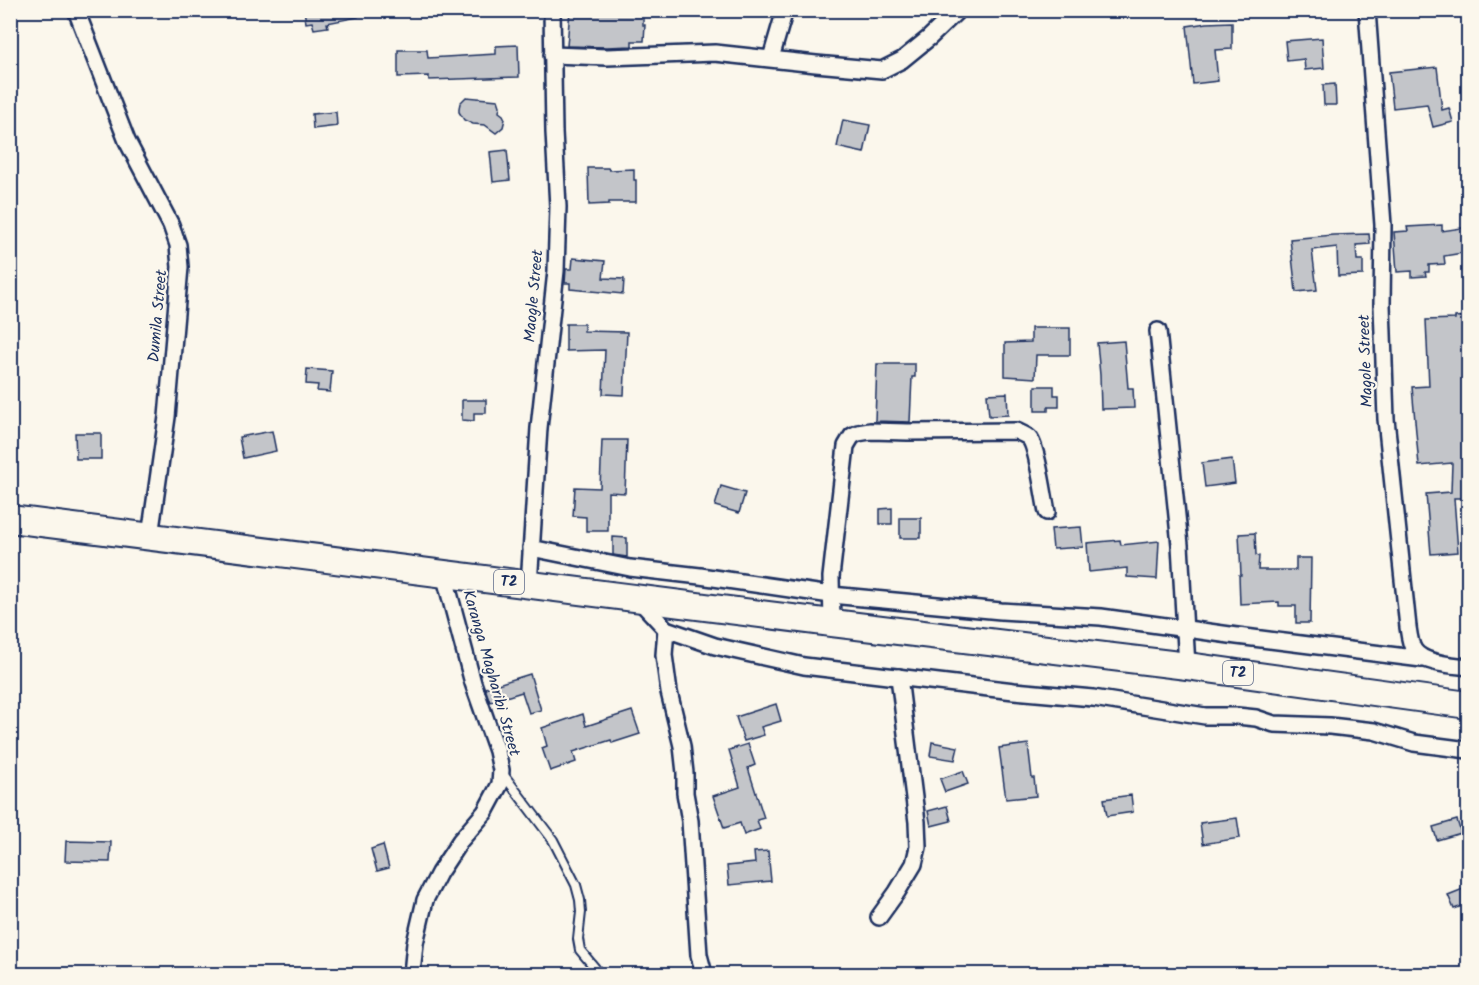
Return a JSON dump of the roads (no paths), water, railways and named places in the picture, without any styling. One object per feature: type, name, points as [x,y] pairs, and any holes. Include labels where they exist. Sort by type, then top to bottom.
[{"type":"highway","name":"T2","points":[[10,519],[1187,666],[1468,705]]},
{"type":"street","name":"Dumila Street","points":[[76,10],[127,141],[171,225],[178,245],[180,267],[167,417],[150,536]]},
{"type":"street","name":"Maogle Street","points":[[529,585],[539,428],[556,271],[558,207],[552,10]]},
{"type":"street","points":[[771,58],[785,10]]},
{"type":"street","points":[[552,55],[607,57],[716,53],[882,70],[902,60],[958,10]]},
{"type":"street","name":"Magole Street","points":[[1367,10],[1383,225],[1382,305],[1386,419],[1408,627],[1412,649],[1422,659]]},
{"type":"street","points":[[1158,331],[1180,545],[1187,666]]},
{"type":"street","points":[[832,623],[833,558],[846,446],[852,436],[870,431],[1016,432],[1028,437],[1032,442],[1047,512]]},
{"type":"street","points":[[531,548],[630,568],[831,595],[1001,611],[1101,617],[1468,667]]},
{"type":"street","name":"Karanga Magharibi Street","points":[[412,975],[415,943],[425,900],[439,873],[460,842],[485,812],[500,784],[501,770],[497,751],[473,683],[444,574]]},
{"type":"street","points":[[637,598],[666,629],[715,646],[804,666],[1093,698],[1205,716],[1256,718],[1274,724],[1374,730],[1414,743],[1468,750]]},
{"type":"street","points":[[666,629],[664,655],[669,692],[682,746],[685,793],[690,821],[699,955],[704,975]]},
{"type":"street","points":[[879,917],[914,864],[918,847],[899,677]]},
{"type":"lane","points":[[501,770],[553,840],[571,875],[580,900],[578,939],[580,950],[595,969]]}]
